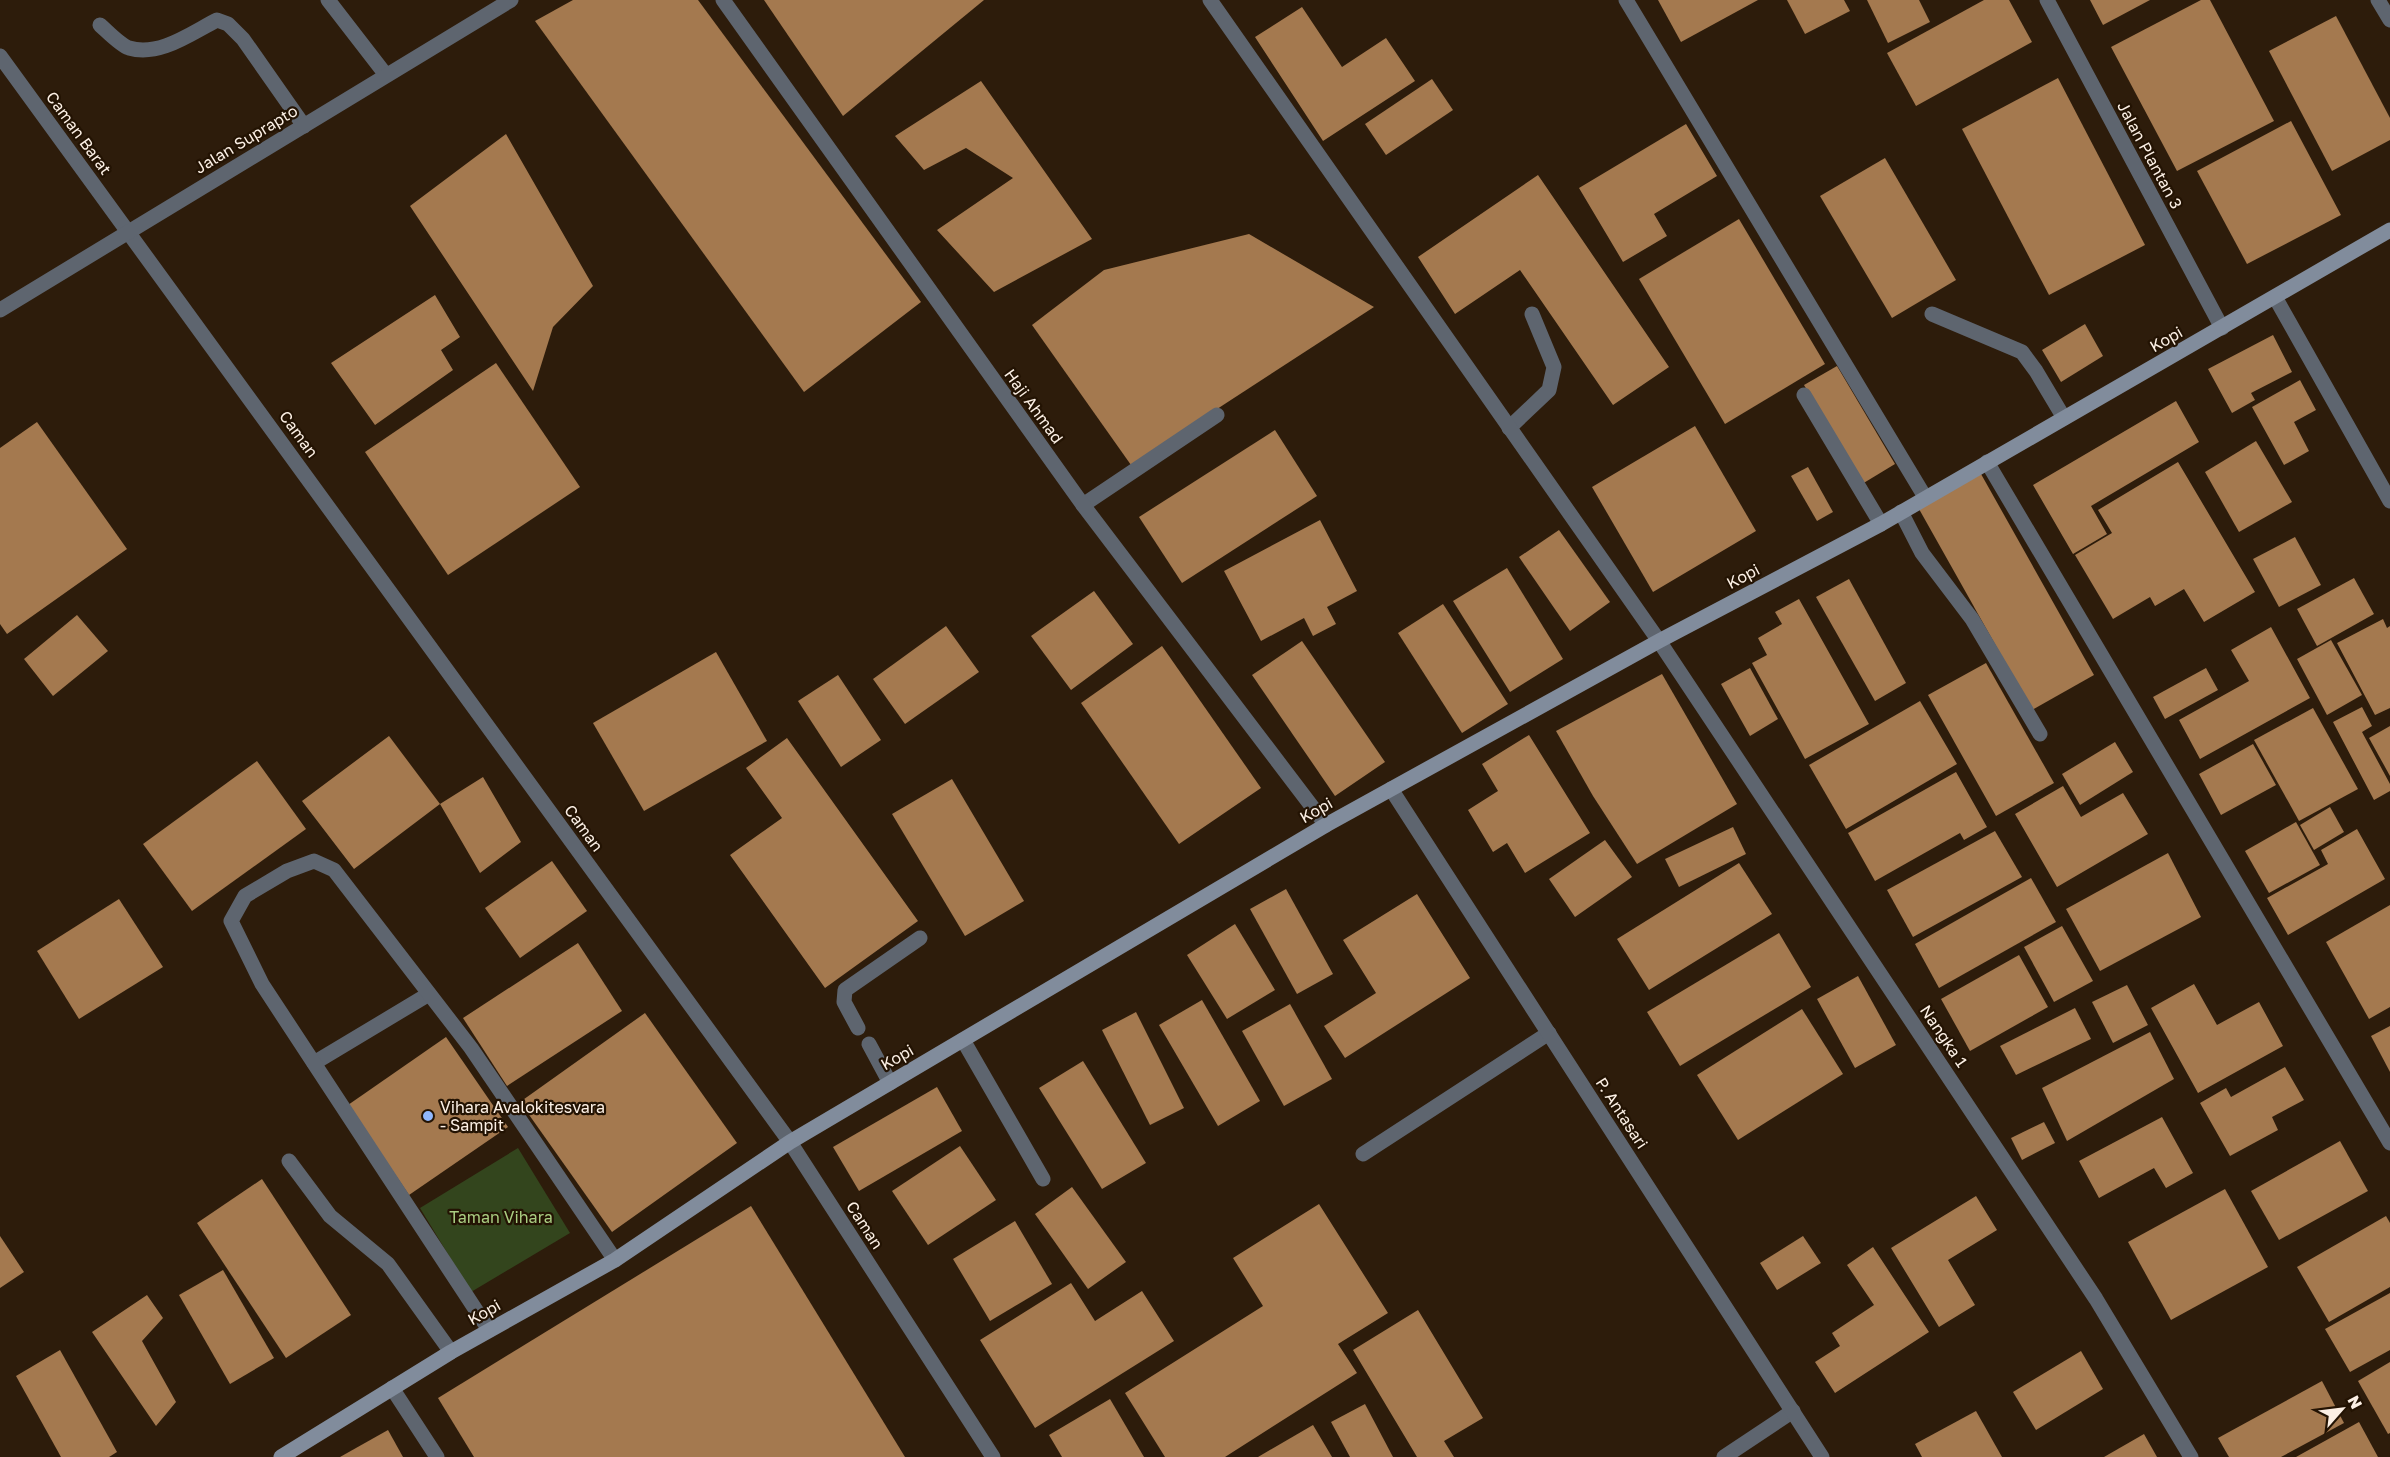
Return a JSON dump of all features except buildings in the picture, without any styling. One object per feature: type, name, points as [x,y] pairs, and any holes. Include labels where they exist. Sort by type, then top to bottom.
[{"type":"street","points":[[328,0],[386,75]]},
{"type":"street","name":"Jalan Suprapto","points":[[0,310],[511,0]]},
{"type":"street","name":"Haji Ahmad","points":[[723,0],[1083,505],[1326,825]]},
{"type":"street","name":"Nangka 1","points":[[1210,0],[1659,641],[2096,1299],[2191,1457]]},
{"type":"street","points":[[1626,0],[1925,497]]},
{"type":"street","name":"Jalan Plantan 3","points":[[2047,0],[2222,328]]},
{"type":"street","points":[[2378,0],[2390,20]]},
{"type":"street","points":[[100,25],[128,48],[153,50],[217,20],[228,24],[243,39],[304,126]]},
{"type":"street","name":"Caman Barat","points":[[0,56],[129,231]]},
{"type":"street","name":"Kopi","points":[[281,1457],[451,1352],[615,1260],[790,1142],[1326,825],[1659,641],[1881,524],[2390,230]]},
{"type":"street","name":"Caman","points":[[129,231],[790,1142],[993,1457]]},
{"type":"street","points":[[2275,297],[2390,501]]},
{"type":"street","points":[[1509,428],[1549,390],[1554,367],[1532,314]]},
{"type":"street","points":[[1932,314],[2022,352],[2064,418]]},
{"type":"street","points":[[1804,395],[1881,524]]},
{"type":"street","points":[[1083,505],[1217,415]]},
{"type":"street","points":[[1987,462],[2390,1143]]},
{"type":"street","points":[[1901,512],[1922,553],[1972,619],[2040,734]]},
{"type":"street","name":"P. Antasari","points":[[1390,789],[1822,1457]]},
{"type":"street","points":[[489,1330],[262,984],[231,921],[245,896],[287,871],[314,861],[334,870],[471,1048],[615,1260]]},
{"type":"street","points":[[858,1028],[844,1002],[845,990],[920,938]]},
{"type":"street","points":[[314,1064],[429,994]]},
{"type":"street","points":[[1363,1154],[1549,1033]]},
{"type":"street","points":[[963,1040],[1043,1179]]},
{"type":"street","points":[[869,1044],[890,1083]]},
{"type":"street","points":[[289,1161],[330,1216],[388,1264],[451,1352]]},
{"type":"street","points":[[392,1388],[437,1457]]},
{"type":"street","points":[[1724,1457],[1792,1411]]},
{"type":"green space","name":"Taman Vihara","points":[[518,1148],[570,1233],[471,1292],[420,1208]]},
{"type":"place","name":"Vihara Avalokitesvara - Sampit","points":[[428,1116]]}]
